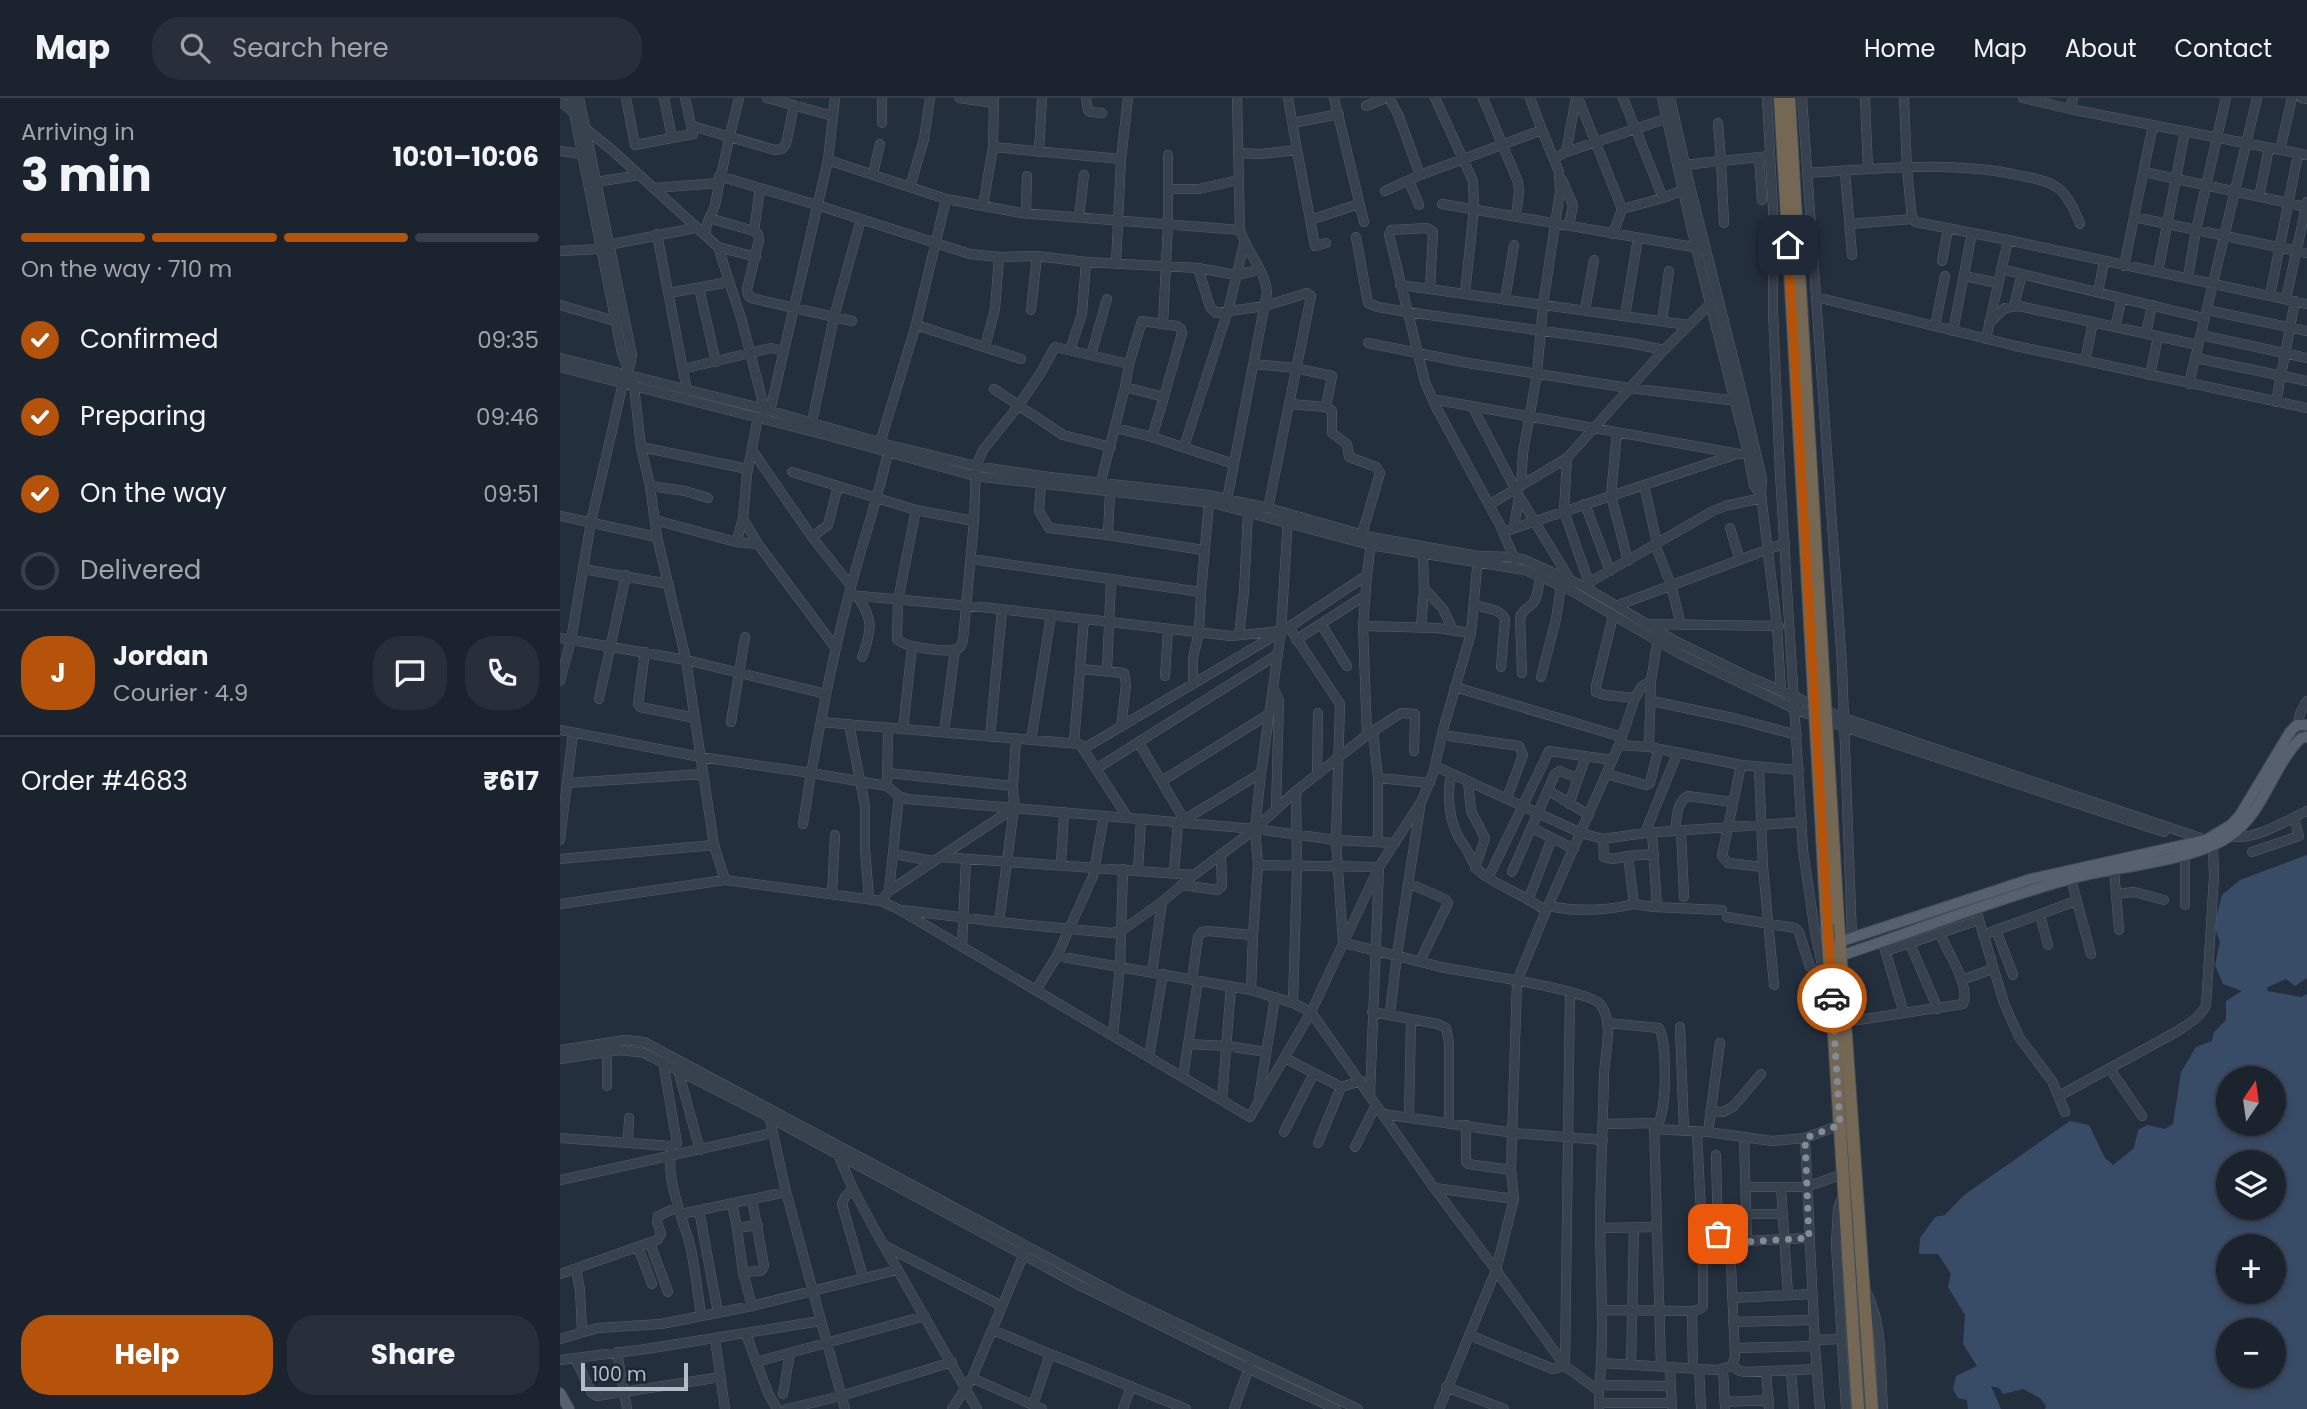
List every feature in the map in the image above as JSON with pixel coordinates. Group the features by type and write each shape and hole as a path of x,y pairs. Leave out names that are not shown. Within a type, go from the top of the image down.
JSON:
{"highway":[{"path":"1780,98 1795,270 1838,920 1831,985 1858,1409"},
{"path":"1789,98 1795,270 1834,942 1840,956 1872,1409"}],"main road":[{"path":"1840,956 1884,947 2071,879 2185,855 2208,843 2241,815 2290,732 2302,725"},
{"path":"1834,942 2031,879 2231,836 2252,814 2292,749 2304,738"},
{"path":"560,1393 569,1409"}],"street":[{"path":"560,681 571,640 591,522 629,379 632,355 582,154 571,98"},
{"path":"579,98 596,182 615,321 650,486 657,537 687,660 714,845 725,880"},
{"path":"626,98 635,145"},
{"path":"664,98 672,138"},
{"path":"612,149 691,136 694,130 685,98"},
{"path":"706,236 705,227 713,212 718,180 739,98"},
{"path":"767,98 833,116"},
{"path":"736,542 743,519 752,450 784,351 828,160 835,98"},
{"path":"882,98 882,123"},
{"path":"910,187 924,139 929,98"},
{"path":"959,98 994,100 993,147 983,206"},
{"path":"1039,152 1042,98"},
{"path":"1086,98 1088,110 1102,113"},
{"path":"1116,264 1121,159 1128,98"},
{"path":"1226,503 1267,287 1244,244 1240,230 1237,98"},
{"path":"1288,98 1315,246 1326,243"},
{"path":"1334,98 1364,222"},
{"path":"1366,106 1388,98 1398,114 1420,176"},
{"path":"1435,98 1473,181 1474,208 1465,294"},
{"path":"1483,98 1519,187 1517,217"},
{"path":"1530,98 1573,205 1569,226"},
{"path":"1577,98 1622,209 1613,234"},
{"path":"1566,152 1577,98"},
{"path":"1623,98 1663,198"},
{"path":"1662,98 1670,117 1700,248"},
{"path":"1670,117 1671,98"},
{"path":"1767,98 1773,209 1773,312 1803,850 1815,932 1831,985"},
{"path":"1802,98 1841,652 1852,938"},
{"path":"1865,98 1868,169"},
{"path":"1904,98 1912,219"},
{"path":"2023,98 2044,100 2070,109 2302,154 2287,203 2270,296"},
{"path":"2070,109 2073,98"},
{"path":"2188,277 2205,186 2226,98"},
{"path":"2189,384 2258,98"},
{"path":"2259,197 2292,98"},
{"path":"2301,98 2307,100"},
{"path":"560,101 586,129 612,149 718,247 756,257"},
{"path":"692,126 775,150 782,149 786,144 788,102"},
{"path":"1293,123 1339,114"},
{"path":"1554,159 1566,152 1670,117"},
{"path":"1718,123 1724,223"},
{"path":"2124,265 2153,125"},
{"path":"1385,191 1542,130"},
{"path":"2158,272 2185,131"},
{"path":"873,174 880,144"},
{"path":"993,147 1121,159"},
{"path":"1238,155 1297,150"},
{"path":"560,151 582,154"},
{"path":"1163,324 1168,155"},
{"path":"1682,165 1770,156"},
{"path":"1759,157 1762,200"},
{"path":"828,160 946,199 983,206 1118,222 1240,230"},
{"path":"1682,165 1683,190 1739,401 1753,483 1761,496 1777,626 1781,691"},
{"path":"1807,173 1962,166 2012,173 2056,187 2074,209 2080,224"},
{"path":"1846,171 1852,255"},
{"path":"1514,527 1537,374 1543,305 1560,191 1559,172"},
{"path":"2144,172 2307,205 2296,251 2291,300 2292,328 2276,402"},
{"path":"596,182 640,175"},
{"path":"1079,218 1084,175"},
{"path":"1026,213 1027,176"},
{"path":"1168,189 1199,189 1238,176"},
{"path":"655,188 718,180 760,188 970,254 999,257 1037,256 1086,262 1198,268 1236,275 1259,270"},
{"path":"1409,181 1419,205"},
{"path":"754,231 760,188"},
{"path":"1622,209 1683,190"},
{"path":"803,824 835,647 877,498 886,447 946,199"},
{"path":"1310,220 1359,204"},
{"path":"1441,204 1700,248"},
{"path":"2134,217 2307,253"},
{"path":"709,218 758,234 748,295 852,321"},
{"path":"813,422 834,317 861,219"},
{"path":"1850,224 1912,219 1922,225 2008,240 2307,304"},
{"path":"560,251 605,247 695,228"},
{"path":"1430,289 1433,232 1427,228 1395,229 1389,232 1400,285 1432,399 1503,532 1518,568"},
{"path":"1942,261 1948,229"},
{"path":"1953,331 1972,233"},
{"path":"657,234 687,391"},
{"path":"1356,237 1368,303 1378,307 1664,350"},
{"path":"1625,316 1638,238"},
{"path":"1986,339 2008,240"},
{"path":"1184,447 1228,310 1244,244"},
{"path":"1505,300 1514,245"},
{"path":"718,247 751,354 765,414"},
{"path":"1031,310 1037,256"},
{"path":"985,347 995,309 999,257"},
{"path":"1585,310 1594,260"},
{"path":"1070,350 1082,314 1086,262"},
{"path":"2098,292 2104,262"},
{"path":"1198,268 1210,307 1216,313 1265,306 1310,293 1268,508"},
{"path":"2001,269 2152,305 2307,331"},
{"path":"1662,321 1669,271"},
{"path":"2014,306 2022,274"},
{"path":"1935,326 1945,276"},
{"path":"1964,276 1998,283"},
{"path":"669,293 729,282"},
{"path":"1400,285 1688,326"},
{"path":"699,288 716,362"},
{"path":"1816,297 1986,339 2307,408"},
{"path":"2115,327 2122,298"},
{"path":"1090,355 1107,299"},
{"path":"1489,505 1518,490 1567,458 1592,427 1714,300"},
{"path":"560,305 615,321"},
{"path":"2146,334 2152,305"},
{"path":"1989,323 1998,312 2014,306 2198,345"},
{"path":"1100,486 1142,321 1177,326 1182,334 1152,437"},
{"path":"2085,361 2093,322"},
{"path":"916,325 1021,359"},
{"path":"2200,335 2307,358"},
{"path":"2150,375 2158,337"},
{"path":"1368,343 1537,374 1739,401"},
{"path":"944,732 955,649 962,643 974,521 975,471 983,450 1019,405 1055,347 1129,364"},
{"path":"683,369 771,348 784,351"},
{"path":"560,358 629,379 975,471 1041,484 1181,491 1248,512 1288,518 1423,555 1441,554"},
{"path":"2196,358 2307,382"},
{"path":"1254,364 1295,368 1332,376 1326,407"},
{"path":"560,367 687,391 765,414 813,422 886,447"},
{"path":"1125,387 1164,397"},
{"path":"994,389 1063,435 1111,447"},
{"path":"1432,399 1748,453"},
{"path":"1290,404 1326,407 1332,411 1332,433 1347,444 1349,457 1379,469 1380,477 1368,539 1363,626 1370,733 1378,778 1378,841"},
{"path":"1472,406 1570,579"},
{"path":"1116,428 1234,464"},
{"path":"1617,432 1611,495 1628,561"},
{"path":"641,447 748,469"},
{"path":"752,450 870,618 870,633 862,657"},
{"path":"1503,532 1748,453"},
{"path":"1567,458 1564,511 1586,584"},
{"path":"975,471 1100,486 1110,491 1268,508 1288,518"},
{"path":"792,472 916,510 974,521"},
{"path":"1041,484 1039,511 1049,528 1203,550"},
{"path":"1644,485 1656,543 1681,625"},
{"path":"650,486 685,491 708,499"},
{"path":"812,537 828,525 838,486"},
{"path":"1108,535 1110,491"},
{"path":"1586,584 1713,511 1761,496"},
{"path":"1193,684 1209,503"},
{"path":"1585,504 1611,571"},
{"path":"916,510 898,600 897,639 912,647 955,649"},
{"path":"1238,635 1244,592 1248,512"},
{"path":"560,516 657,537"},
{"path":"1251,990 1258,865 1255,829 1273,687 1285,629 1288,518"},
{"path":"743,519 758,544 835,647"},
{"path":"655,520 736,542 758,544"},
{"path":"1730,528 1741,560"},
{"path":"1368,539 1478,559 1540,576 1644,624 1658,637 1794,696 1844,722"},
{"path":"1614,611 1671,585 1785,542"},
{"path":"1421,627 1423,555"},
{"path":"1478,559 1513,557 1586,584 1614,611 1795,709 1844,722 2208,843 2213,897 2206,1006 2194,1021 2059,1096"},
{"path":"971,559 1201,592"},
{"path":"1390,1013 1422,803 1435,766 1471,633 1478,559"},
{"path":"583,569 669,584"},
{"path":"599,699 626,575"},
{"path":"1083,749 1285,629 1367,575"},
{"path":"1522,673 1520,617 1537,597 1540,576"},
{"path":"1107,670 1111,579"},
{"path":"1541,677 1556,619 1561,586"},
{"path":"1424,588 1443,609 1453,630"},
{"path":"852,593 1199,632 1238,635 1285,629 1296,639 1340,704 1336,866 1343,943"},
{"path":"1296,639 1364,596"},
{"path":"1475,605 1503,614 1505,619 1501,667"},
{"path":"990,737 1002,610"},
{"path":"1614,611 1596,692 1635,698"},
{"path":"1031,740 1051,616"},
{"path":"1074,743 1084,619"},
{"path":"1321,624 1347,666"},
{"path":"1644,624 1790,626"},
{"path":"1363,626 1421,627 1471,633"},
{"path":"1164,676 1168,629"},
{"path":"731,722 746,637"},
{"path":"1606,774 1646,785 1652,778 1654,749 1651,681 1658,637"},
{"path":"560,638 687,660 826,694"},
{"path":"902,729 912,647"},
{"path":"645,652 638,704 640,707 695,719"},
{"path":"1096,769 1278,654"},
{"path":"1080,669 1124,673 1126,679 1121,727"},
{"path":"1439,1409 1496,1270 1514,1199 1511,1170 1517,981 1589,816 1635,698 1641,687 1651,681"},
{"path":"1273,687 1279,699 1276,809"},
{"path":"1455,687 1620,741 1741,765 1799,770"},
{"path":"1652,701 1797,735"},
{"path":"2304,738 2301,709 2307,701"},
{"path":"1317,775 1318,713"},
{"path":"900,910 1112,933 1121,931 1255,829 1296,792 1370,733 1401,713 1415,714 1413,751"},
{"path":"1162,781 1269,714"},
{"path":"821,722 1080,744 1128,818"},
{"path":"849,724 865,806 869,898"},
{"path":"887,786 888,728"},
{"path":"560,730 700,757 887,786 899,796 915,800 1395,843"},
{"path":"560,839 573,733"},
{"path":"1442,735 1519,746 1523,755 1507,798"},
{"path":"999,922 1014,808 1016,738"},
{"path":"1139,743 1183,822 1174,873"},
{"path":"1491,872 1549,751 1612,760"},
{"path":"1657,908 1654,853 1649,833 1677,754"},
{"path":"1569,804 1587,756"},
{"path":"1741,765 1727,827 1724,860 1728,863 1763,867"},
{"path":"1435,766 1581,833 1603,839 1802,822"},
{"path":"1759,767 1763,867 1773,985"},
{"path":"1512,872 1557,772 1577,778"},
{"path":"887,773 1013,786"},
{"path":"1183,822 1261,773"},
{"path":"568,783 703,774"},
{"path":"1451,774 1449,810 1459,839 1475,867 1482,874 1529,898 1546,911 1607,911 1634,904 1724,914 1795,928 1799,932 1810,967 1825,972"},
{"path":"1378,778 1430,783"},
{"path":"1468,782 1471,811 1485,838 1475,867"},
{"path":"1549,791 1589,816"},
{"path":"1293,1003 1296,792"},
{"path":"889,891 899,796"},
{"path":"1684,897 1678,831 1679,804 1688,796 1732,802"},
{"path":"560,904 725,880 881,901 1250,1117 1311,1012 1379,867 1422,803"},
{"path":"881,901 889,891 1014,808"},
{"path":"2231,836 2241,838 2258,834 2307,811"},
{"path":"1061,865 1064,812"},
{"path":"1036,990 1057,956 1093,876 1104,816"},
{"path":"2252,852 2299,836 2294,817"},
{"path":"1138,870 1141,819"},
{"path":"1532,828 1574,849"},
{"path":"832,893 835,835"},
{"path":"1529,898 1552,838"},
{"path":"1603,839 1604,857 1607,859 1654,853"},
{"path":"560,859 714,845"},
{"path":"893,853 936,859 1194,875"},
{"path":"1181,885 1218,890 1222,886 1221,854"},
{"path":"2185,855 2185,905"},
{"path":"1628,856 1634,904"},
{"path":"962,947 966,859"},
{"path":"1258,865 1379,867"},
{"path":"1355,1147 1373,1101 1372,1012 1379,867"},
{"path":"1113,1036 1120,967 1123,869"},
{"path":"2114,870 2119,930"},
{"path":"2071,879 2091,954"},
{"path":"1408,883 1445,899 1448,903 1420,961"},
{"path":"2116,894 2134,892 2164,900"},
{"path":"1983,935 2076,901"},
{"path":"1152,972 1162,902"},
{"path":"1904,1013 1884,947 1910,944 1940,934 1977,915 1992,969 2019,1037 2052,1081 2065,1112"},
{"path":"2040,915 2048,945"},
{"path":"1183,1077 1198,937 1208,930 1254,935"},
{"path":"1997,930 2014,975"},
{"path":"1845,1022 1963,1004 1965,996 1962,980 1940,934"},
{"path":"1343,943 1570,992 1600,1003 1608,1023 1602,1140 1603,1310 1599,1406 1671,1406 1671,1386 1666,1367 1660,1310 1654,1126 1661,1119 1662,1111 1664,1044 1659,1028 1608,1023"},
{"path":"1910,944 1938,1009"},
{"path":"1057,956 1251,990 1293,1003 1311,1012 1434,1188 1565,1366 1600,1388 1671,1386"},
{"path":"1962,980 1992,969"},
{"path":"1149,1057 1163,974"},
{"path":"1222,1100 1231,986"},
{"path":"1565,1366 1570,992"},
{"path":"1258,1102 1275,998"},
{"path":"1372,1012 1390,1013 1446,1028 1449,1042 1449,1122"},
{"path":"1409,1117 1411,1019"},
{"path":"1680,1027 1684,1131"},
{"path":"560,1050 625,1040 644,1042 767,1106 1025,1250 1077,1284 1250,1364 1358,1409"},
{"path":"1708,1132 1720,1043"},
{"path":"1188,1044 1266,1052"},
{"path":"560,1059 607,1052 638,1051 1025,1250"},
{"path":"607,1052 607,1086"},
{"path":"1285,1058 1341,1087 1360,1081"},
{"path":"663,1062 677,1143 670,1157 690,1246 701,1316"},
{"path":"2110,1069 2142,1116"},
{"path":"678,1070 700,1150"},
{"path":"1284,1132 1314,1073"},
{"path":"1710,1111 1723,1112 1733,1107 1761,1074"},
{"path":"1318,1143 1341,1087"},
{"path":"767,1106 786,1192 845,1409"},
{"path":"1383,1114 1514,1133 1602,1140"},
{"path":"628,1143 629,1118"},
{"path":"1604,1124 1654,1126 1772,1141 1805,1138 1840,1125"},
{"path":"1466,1125 1466,1162 1511,1170"},
{"path":"1603,1310 1692,1311 1703,1306 1697,1132"},
{"path":"560,1180 772,1133"},
{"path":"1744,1137 1747,1242"},
{"path":"560,1138 671,1146 677,1143"},
{"path":"1805,1138 1820,1409"},
{"path":"838,1154 853,1189 897,1270 977,1409"},
{"path":"1716,1155 1718,1234 1722,1242 1809,1238"},
{"path":"1746,1186 1806,1187 1843,1174"},
{"path":"1781,1187 1788,1295"},
{"path":"1434,1188 1514,1199"},
{"path":"853,1189 845,1196 842,1204 863,1277"},
{"path":"560,1275 660,1237 658,1216 786,1192"},
{"path":"1844,1193 1838,1208 1836,1244 1846,1409"},
{"path":"743,1272 764,1269 752,1199"},
{"path":"732,1203 743,1272 752,1306"},
{"path":"699,1210 718,1312"},
{"path":"1747,1214 1783,1214"},
{"path":"737,1228 758,1225"},
{"path":"1631,1365 1634,1227"},
{"path":"1601,1228 1656,1227"},
{"path":"650,1243 668,1292"},
{"path":"885,1246 1002,1307"},
{"path":"638,1247 652,1284"},
{"path":"952,1409 972,1378 1025,1250"},
{"path":"1731,1266 1735,1349 1728,1368 1725,1405 1769,1404 1766,1372"},
{"path":"576,1269 582,1332"},
{"path":"560,1339 598,1328 661,1324 752,1306 897,1270"},
{"path":"1865,1290 1873,1308 1878,1337 1883,1409"},
{"path":"1732,1298 1812,1294"},
{"path":"1692,1311 1701,1409"},
{"path":"756,1362 925,1316"},
{"path":"1733,1322 1814,1320"},
{"path":"560,1360 715,1339 820,1321"},
{"path":"993,1330 1186,1409"},
{"path":"746,1334 777,1409"},
{"path":"1469,1335 1553,1369 1565,1366"},
{"path":"715,1339 725,1409"},
{"path":"1735,1349 1842,1339"},
{"path":"617,1352 627,1409"},
{"path":"783,1394 790,1353"},
{"path":"972,1378 1037,1407 1050,1354"},
{"path":"575,1358 594,1396 721,1377"},
{"path":"786,1409 841,1396 951,1362"},
{"path":"1602,1363 1766,1372 1817,1368"},
{"path":"1234,1409 1250,1364"},
{"path":"1250,1364 1336,1409"},
{"path":"1791,1371 1794,1409"},
{"path":"1123,1409 1131,1385"},
{"path":"1446,1387 1504,1409"}],"water":[{"path":"2307,855 2307,978 2295,986 2286,979 2268,987 2267,991 2302,997 2307,994 2307,1409 2045,1409 2046,1406 2040,1398 2023,1389 2003,1394 1999,1388 1991,1386 2001,1409 1968,1409 1967,1400 1958,1398 1953,1389 1956,1376 1977,1366 1963,1344 1965,1315 1948,1287 1951,1274 1938,1254 1919,1254 1920,1238 1935,1217 1945,1215 1964,1195 2070,1121 2089,1125 2105,1158 2113,1165 2134,1148 2138,1130 2147,1125 2165,1129 2173,1124 2181,1072 2196,1047 2212,1041 2214,1032 2226,1020 2226,1001 2242,991 2223,984 2215,965 2220,942 2214,926 2222,895 2240,880"}],"way so far":[{"path":"1718,1234 1722,1242 1727,1243 1809,1238 1805,1138 1840,1125 1832,998"}],"route":[{"path":"1788,245 1832,998"}]}
